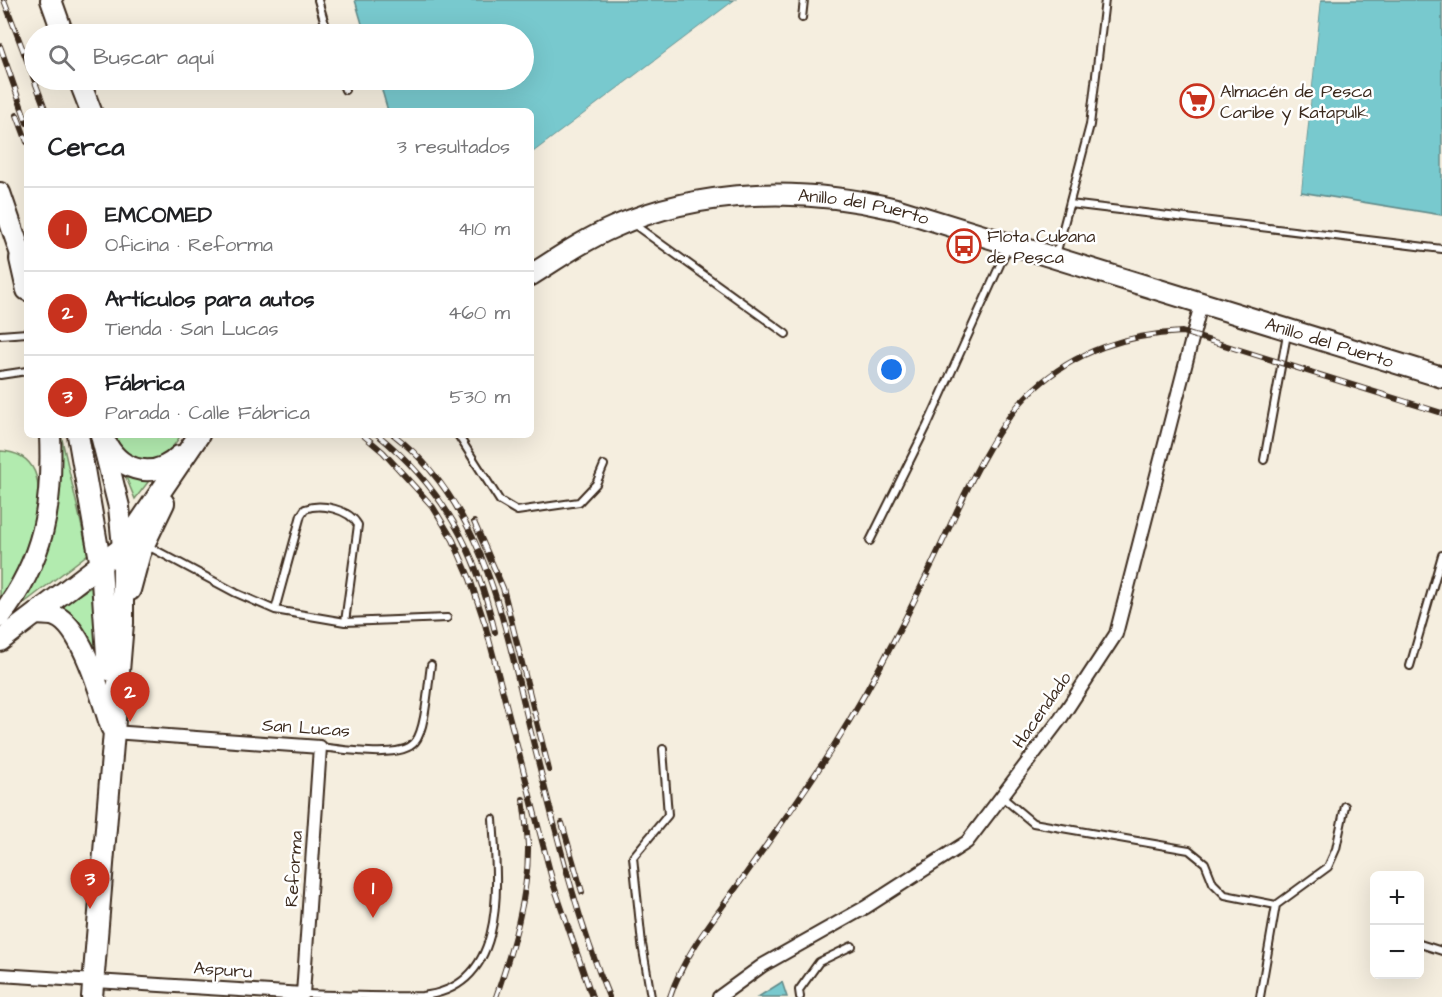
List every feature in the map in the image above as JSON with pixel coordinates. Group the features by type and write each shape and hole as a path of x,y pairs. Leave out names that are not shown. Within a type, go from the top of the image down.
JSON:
{"main road":[{"path":"51,0 59,24"},
{"path":"83,90 90,108"},
{"path":"0,193 24,280"},
{"name":"Anillo del Puerto","path":"534,273 579,244 629,221 693,202 735,196 789,194 866,202 1442,377"},
{"path":"9,228 24,257"},
{"path":"9,228 24,265"},
{"path":"0,617 32,566 41,540 52,480 50,438"},
{"path":"79,438 101,566 113,732"},
{"path":"93,988 113,732 132,543 119,507 102,438"},
{"path":"103,438 119,460 150,472 162,470 196,438"},
{"path":"0,641 132,543 196,438"},
{"path":"36,614 54,616 69,628 89,664 113,732"}],"street":[{"name":"Hacendado","path":"719,997 763,965 866,907 967,842 1060,718 1116,634 1201,304"},
{"name":"San Lucas","path":"113,732 320,747"},
{"name":"Reforma","path":"303,994 320,747"},
{"name":"Aspuru","path":"0,975 93,988 303,994"}],"lane":[{"path":"318,0 325,24"},
{"path":"802,18 804,0"},
{"path":"1055,258 1090,125 1105,0"},
{"path":"1070,204 1442,249"},
{"path":"629,221 786,334"},
{"path":"870,541 927,426 1010,244"},
{"path":"1264,460 1288,330"},
{"path":"0,335 24,333"},
{"path":"0,375 24,371"},
{"path":"460,438 500,501 517,511 579,502 596,484 604,465"},
{"path":"275,610 301,515 305,509 320,506 347,513 358,525 359,533 345,622"},
{"path":"132,543 275,610 345,622 447,618"},
{"path":"1410,666 1442,555"},
{"name":"San Lucas","path":"320,747 386,752 403,750 415,743 420,733 431,665"},
{"path":"651,997 642,944 633,857 668,815 663,749"},
{"path":"1001,797 1033,823 1189,850 1205,863 1213,883 1225,895 1276,905"},
{"path":"1260,997 1276,905 1328,867 1336,849 1345,806"},
{"name":"Aspuru","path":"303,994 423,996 458,983 475,970 486,951 496,899 493,819"},
{"path":"800,997 800,990 819,962 852,946"},
{"path":"1424,946 1442,951"}],"green space":[{"path":"56,438 62,438 88,554 11,613 41,562"},
{"path":"116,438 179,438 166,455 148,463 134,459 122,449"},
{"path":"0,451 22,457 34,471 38,492 36,516 29,541 0,603"},
{"path":"123,470 152,477 135,499"},
{"path":"94,585 97,669 54,611"}],"water":[{"path":"355,0 735,0 534,152 534,108 387,108 382,90 534,90 534,24 362,24"},
{"path":"1321,0 1442,0 1442,215 1301,192"},
{"path":"782,982 787,997 758,997"}],"pier":[{"path":"738,0 737,4 534,155 534,152"},
{"path":"1318,0 1321,0 1301,192 1298,192"}],"railway":[{"path":"4,0 24,53"},
{"path":"0,46 24,114"},
{"path":"38,90 45,108"},
{"path":"17,115 24,134"},
{"path":"670,997 683,967 700,939 810,782 867,691 913,604 970,483 999,431 1022,401 1050,375 1103,347 1141,337 1182,332 1442,413"},
{"path":"367,438 383,452 433,507 453,540 470,579 485,624 553,883 592,997"},
{"path":"381,438 421,477 439,499 454,523 478,574 495,632"},
{"path":"397,438 426,465 452,500 473,538 490,578 515,664 568,874 586,936 609,997"},
{"path":"474,522 503,588 549,770"},
{"path":"496,997 513,941 526,883 528,845 523,799"},
{"path":"562,823 582,892"}],"place":[{"name":"Almacén de Pesca Caribe y Katapulk","path":"1197,101"},
{"name":"Flota Cubana de Pesca","path":"964,246"},
{"name":"Artículos para autos","path":"130,722"},
{"name":"Fábrica","path":"90,909"},
{"name":"EMCOMED","path":"373,918"}]}
